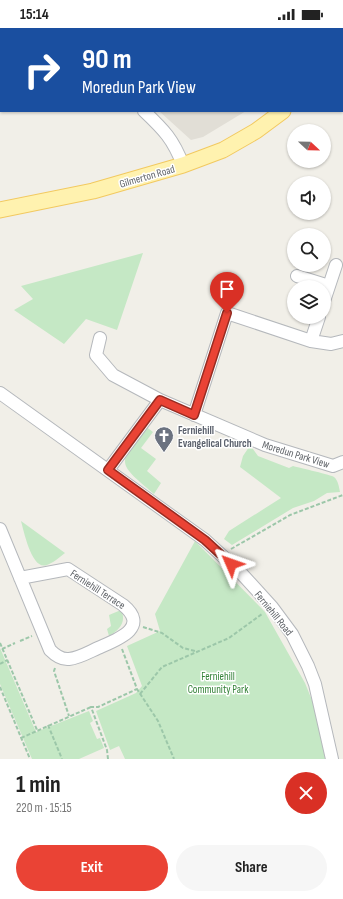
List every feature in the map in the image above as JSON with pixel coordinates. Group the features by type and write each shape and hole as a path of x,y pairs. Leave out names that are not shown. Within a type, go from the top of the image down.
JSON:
{"main road":[{"name":"Gilmerton Road","path":"0,210 93,191 183,165 223,150 256,131 282,112"}],"street":[{"path":"145,112 161,127 173,142 183,165"},
{"path":"331,280 336,264"},
{"path":"297,276 310,280"},
{"path":"194,415 227,313 311,341 331,344 343,341"},
{"path":"311,341 317,324"},
{"name":"Moredun Park View","path":"100,338 96,355 113,375 160,400 265,445 333,466 342,466"},
{"name":"Ferniehill Road","path":"0,394 187,526 221,555 272,606 292,634 308,666 315,684 332,759"},
{"path":"108,470 160,400"},
{"path":"0,529 50,650 59,657 68,660 115,641 123,637 133,623"},
{"name":"Ferniehill Terrace","path":"20,578 68,569 123,605 134,617 133,623"}],"path":[{"path":"221,555 290,515 343,495"},
{"path":"140,694 162,667 229,638 272,606"},
{"path":"133,623 162,633 183,648 196,651"},
{"path":"115,641 121,647 137,689 158,721 174,759"},
{"path":"0,643 37,730"},
{"path":"2,649 15,643"},
{"path":"59,657 54,671 69,716"},
{"path":"0,664 7,660"},
{"path":"0,687 30,759"},
{"path":"21,738 69,716 91,707 98,707 137,689"},
{"path":"91,707 107,750 108,759"},
{"path":"48,725 62,759"}],"shaded area":[{"path":"160,112 244,112 203,137 191,140"}],"green space":[{"path":"143,253 117,330 86,319 64,344 14,310 33,299 21,286"},
{"path":"145,426 153,432 141,448 156,459 147,471 161,483 154,494 133,475 125,463 129,449"},
{"path":"249,447 253,449 258,456 289,468 293,466 334,477 340,492 327,493 314,501 293,508 232,545 224,539 229,531 281,498 240,467 243,456"},
{"path":"21,521 65,553 47,565 42,565 37,562 33,557"},
{"name":"Ferniehill Community Park","path":"195,541 265,612 305,683 318,715 327,759 125,759 119,746 110,750 96,711 136,693 142,686 127,646 160,631 155,614"},
{"path":"121,610 123,618 121,625 109,636 107,629 111,626 109,615"},
{"path":"0,648 36,732 89,711 93,721 90,723 97,739 100,738 104,748 79,759 32,759 0,684"}],"place":[{"name":"Ferniehill Evangelical Church","path":"164,453"}],"route":[{"path":"227,313 194,415 160,400 108,470 142,493 205,540 231,564"}]}
